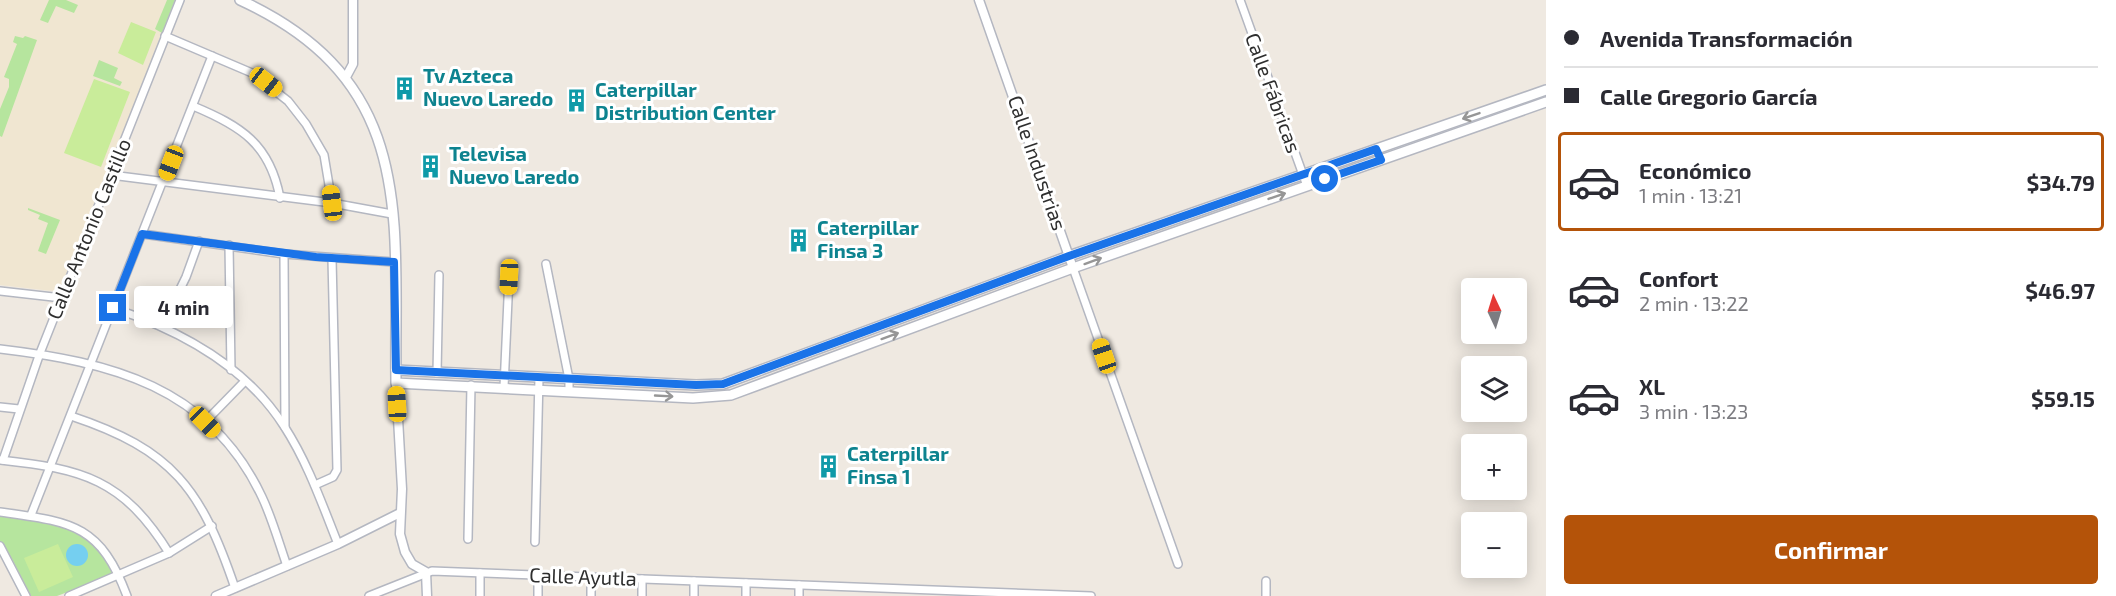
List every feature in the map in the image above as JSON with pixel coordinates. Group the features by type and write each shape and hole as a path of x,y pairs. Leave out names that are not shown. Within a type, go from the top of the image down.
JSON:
{"main road":[{"path":"240,0 295,32 323,53 346,77 361,98 380,142 391,187 396,383 718,398 759,385 1073,268 1546,102"},
{"path":"396,370 714,385 755,373 1125,236 1546,90"},
{"path":"1509,103 1513,114"},
{"path":"1376,149 1381,160"},
{"path":"1125,236 1129,248"},
{"path":"1038,267 1043,279"},
{"path":"953,299 958,310"},
{"path":"863,333 868,344"},
{"path":"755,373 759,385"},
{"path":"592,380 594,393"},
{"path":"614,381 614,394"},
{"path":"642,382 642,395"}],"street":[{"name":"Calle Antonio Castillo","path":"1,460 40,353 180,0"},
{"path":"346,77 353,64 352,0"},
{"name":"Calle Industrias","path":"979,0 1178,564"},
{"name":"Calle Fábricas","path":"1240,0 1307,186"},
{"path":"165,36 266,82 298,112 324,155 332,203"},
{"path":"31,515 212,56"},
{"path":"193,106 232,123 255,142 275,176 280,198"},
{"path":"111,175 332,203 392,214"},
{"path":"142,234 284,254 394,262"},
{"path":"162,326 186,277 199,241"},
{"path":"229,246 231,370"},
{"path":"284,254 285,427"},
{"path":"315,485 333,477 337,470 332,259"},
{"path":"546,264 569,379 569,392"},
{"path":"437,373 439,276"},
{"path":"504,387 509,277"},
{"path":"0,291 62,298"},
{"path":"113,308 162,326 185,338 244,381 285,427 315,485 338,544"},
{"path":"0,349 92,362 146,381 181,402 205,422 238,458 252,478 263,498 286,566"},
{"path":"535,542 539,378"},
{"path":"205,422 244,381"},
{"path":"396,383 400,534 405,552 412,564 426,572 427,596"},
{"path":"468,539 471,385"},
{"path":"0,407 19,409"},
{"path":"71,416 120,433 161,460 187,486 212,526 235,588"},
{"path":"1,460 51,465 91,478 133,504 153,527 169,553"},
{"path":"0,512 31,515 72,526 93,538 119,574 127,596"},
{"path":"216,596 338,544 400,513"},
{"path":"69,596 169,553 212,526"},
{"path":"0,546 27,596"},
{"name":"Calle Ayutla","path":"369,596 426,572 850,587 903,592 1091,596"},
{"path":"480,573 480,596"},
{"path":"538,575 538,596"},
{"path":"591,577 591,596"},
{"path":"642,579 642,596"},
{"path":"694,581 694,596"},
{"path":"1266,581 1266,596"},
{"path":"746,583 746,596"},
{"path":"800,585 800,596"},
{"path":"850,587 850,596"}],"shaded area":[{"path":"0,0 175,0 61,292 0,285"}],"green space":[{"path":"49,0 66,0 78,5 74,13 56,6 48,23 40,20"},
{"path":"167,0 175,0 162,33 155,29"},
{"path":"131,22 156,32 143,65 118,53"},
{"path":"15,36 37,40 2,137 0,136 0,109 9,87 9,79 4,77 17,44 13,42"},
{"path":"99,60 118,68 114,78 122,82 120,86 93,76"},
{"path":"94,79 130,92 101,167 64,153"},
{"path":"28,208 60,220 46,254 38,251 48,223 38,219 40,215"},
{"path":"0,513 56,521 88,535 118,573 57,596 31,596 12,559 0,544"},
{"path":"58,544 73,577 39,592 24,558"}],"water":[{"path":"77,544 85,547 88,555 85,563 77,566 69,563 66,555 69,547"}],"place":[{"name":"Tv Azteca Nuevo Laredo","path":"405,88"},
{"name":"Caterpillar Distribution Center","path":"577,101"},
{"name":"Televisa Nuevo Laredo","path":"431,166"},
{"name":"Caterpillar Finsa 3","path":"799,240"},
{"name":"Caterpillar Finsa 1","path":"829,466"}],"route":[{"path":"113,308 142,234 284,254 394,262 396,370 696,385 723,384 1069,256 1376,149 1381,160 1325,179"}]}
